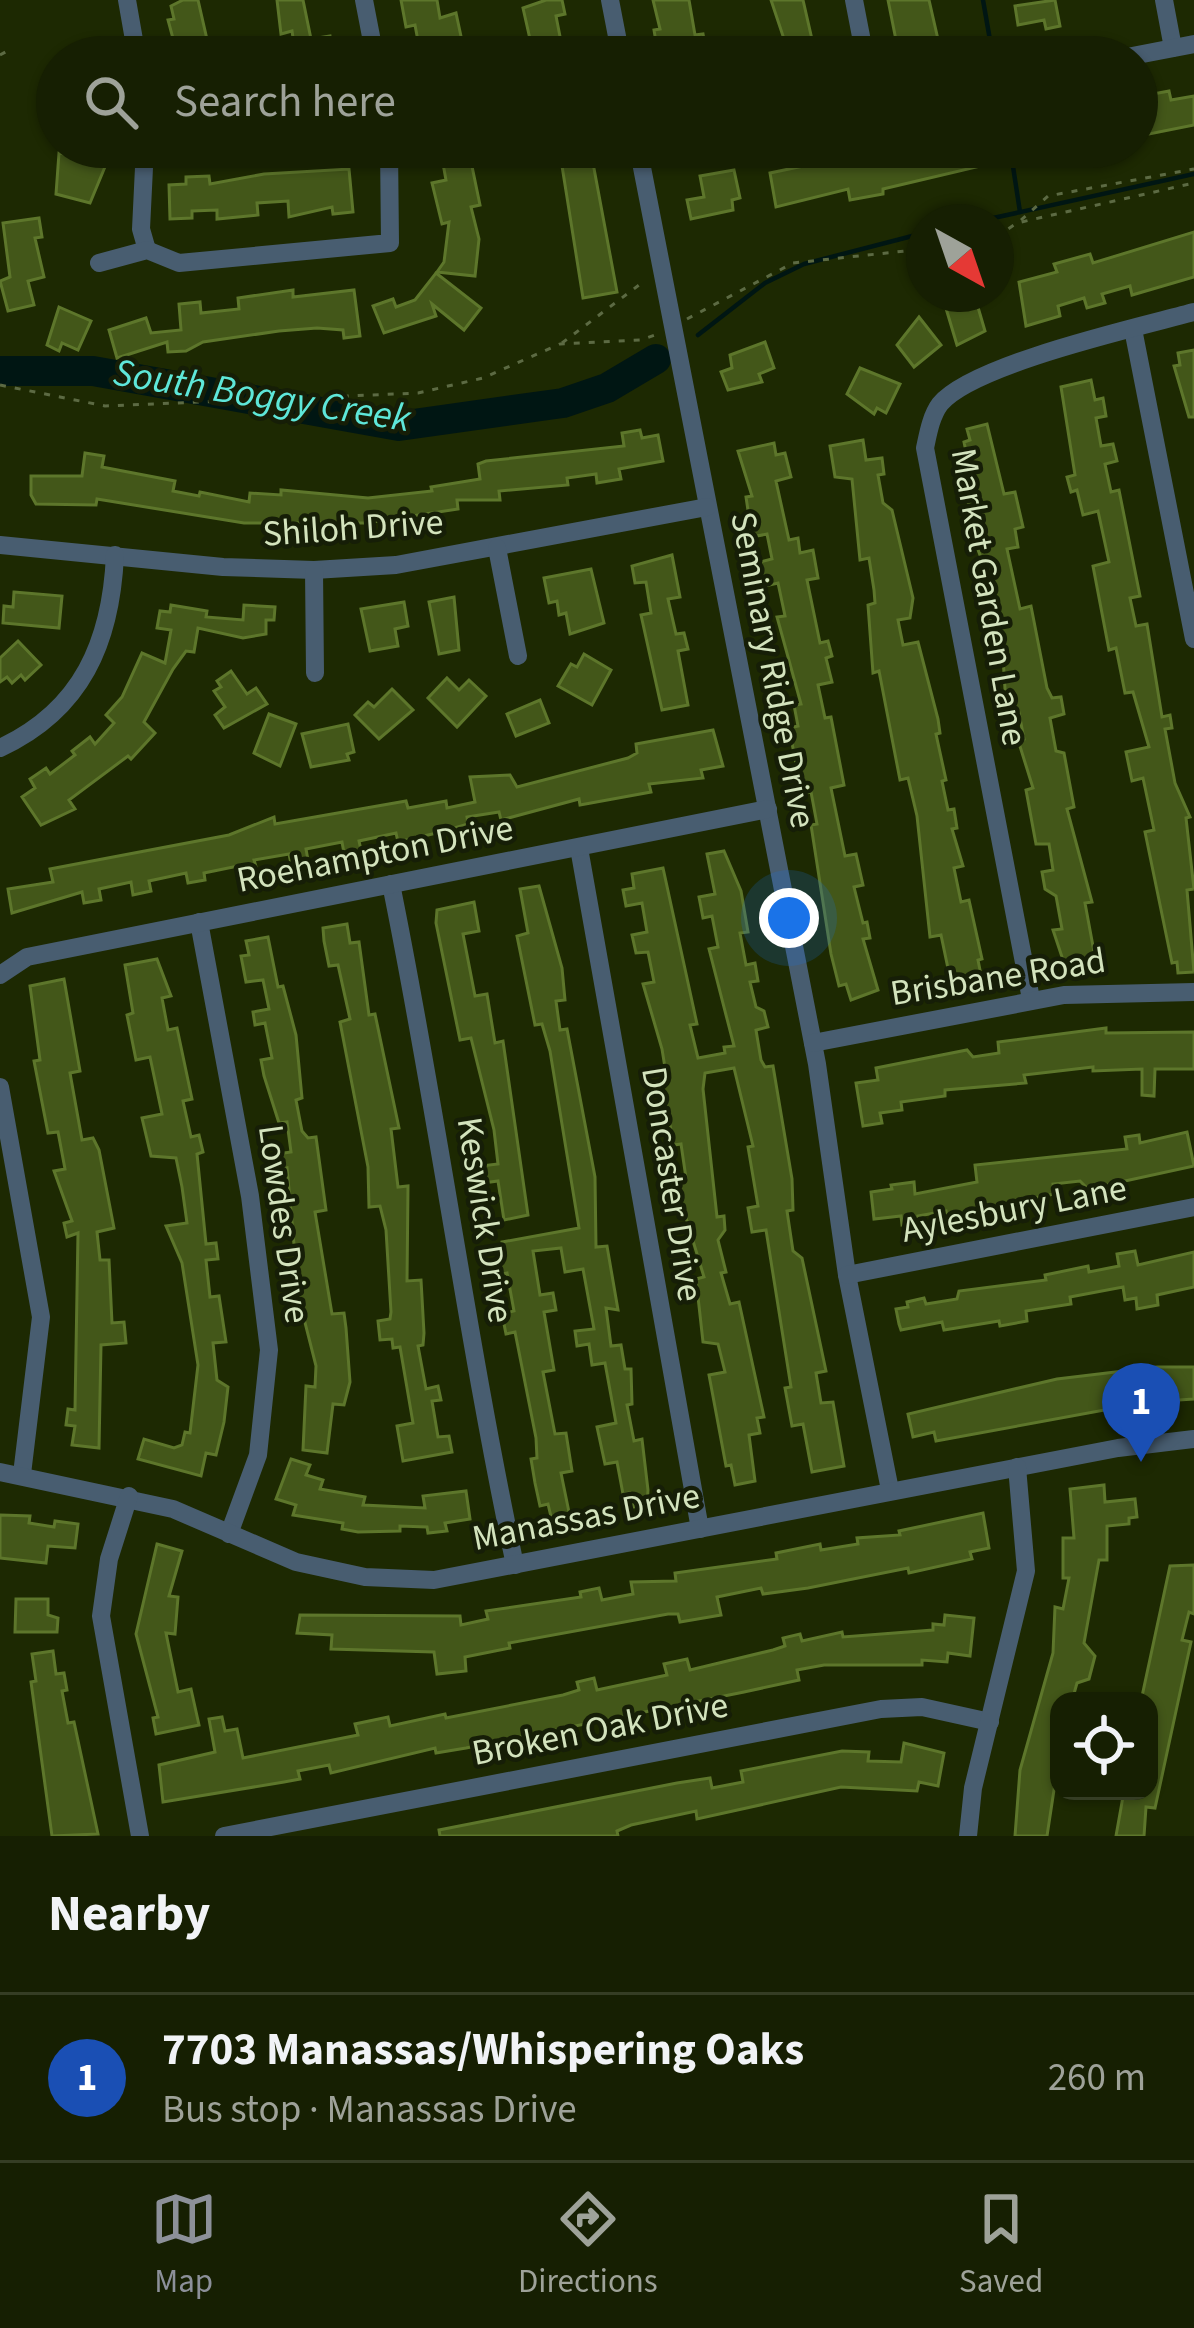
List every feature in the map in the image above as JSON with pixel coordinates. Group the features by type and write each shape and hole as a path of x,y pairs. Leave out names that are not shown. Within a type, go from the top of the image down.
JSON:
{"street":[{"path":"127,0 133,36"},
{"path":"364,0 371,36"},
{"path":"610,0 616,36"},
{"path":"854,0 861,36"},
{"path":"1164,0 1173,48"},
{"path":"1158,51 1194,44"},
{"path":"144,168 141,229 147,250"},
{"path":"99,263 147,250 179,263 390,243 389,168"},
{"name":"Seminary Ridge Drive","path":"642,168 813,1043 847,1275 890,1490"},
{"name":"Market Garden Lane","path":"1031,999 925,448 939,405 985,375 1194,312"},
{"path":"1132,329 1194,639"},
{"name":"Shiloh Drive","path":"0,545 314,570 395,565 707,507"},
{"path":"497,548 518,656"},
{"path":"0,748 50,719 88,672 109,615 115,555"},
{"path":"314,570 315,673"},
{"name":"Roehampton Drive","path":"0,975 27,957 768,809"},
{"name":"Doncaster Drive","path":"579,848 700,1529"},
{"name":"Keswick Drive","path":"391,884 443,1148 461,1298 515,1565"},
{"name":"Lowdes Drive","path":"199,922 250,1196 269,1350 258,1455 229,1534"},
{"name":"Brisbane Road","path":"813,1043 1031,999 1103,991 1194,992"},
{"path":"0,1087 41,1317 22,1474"},
{"name":"Aylesbury Lane","path":"847,1275 1194,1207"},
{"name":"Manassas Drive","path":"0,1472 129,1496 296,1562 365,1577 434,1580 890,1490 1194,1438"},
{"path":"968,1836 1025,1571 1026,1526 1017,1467"},
{"path":"129,1496 109,1559 101,1616 108,1680 140,1836"},
{"name":"Broken Oak Drive","path":"224,1836 881,1708 922,1707 990,1722"}],"path":[{"path":"0,55 11,49"},
{"path":"1014,225 1048,196 1194,169"},
{"path":"1017,223 1194,182"},
{"path":"560,344 651,338 793,263 906,251"},
{"path":"0,385 105,406 418,393 482,378 560,344 643,283"}],"building":[{"path":"198,0 206,36 172,36 168,20 174,19 171,6"},
{"path":"277,0 303,0 310,36 293,36 292,31 281,34"},
{"path":"401,0 437,0 440,18 456,13 461,36 417,36 415,25 406,27"},
{"path":"562,0 565,14 556,16 560,36 529,36 523,8"},
{"path":"653,0 689,0 695,35 703,36 655,36 654,30 660,29"},
{"path":"771,0 803,0 811,36 783,36"},
{"path":"888,0 929,0 937,36 895,36"},
{"path":"1055,0 1060,26 1046,29 1044,20 1018,25 1015,6"},
{"path":"1169,91 1171,100 1194,96 1194,125 1158,132 1158,93"},
{"path":"58,168 105,168 90,203 56,194"},
{"path":"444,168 472,168 480,205 471,207 479,239 475,276 437,272 444,262 449,222 442,224 432,183 446,180"},
{"path":"562,168 594,168 617,292 583,298"},
{"path":"794,168 972,168 883,189 883,194 850,200 848,189 776,207 770,173"},
{"path":"349,169 353,212 333,214 332,207 289,217 288,201 257,203 258,215 217,219 217,210 192,211 192,218 170,219 169,185 186,184 186,177 209,176 210,184 264,174"},
{"path":"734,170 740,198 732,200 733,210 691,219 687,200 704,197 700,176"},
{"path":"39,218 42,237 35,238 44,277 28,281 34,305 8,311 0,281 10,277 3,223"},
{"path":"1194,232 1194,277 1132,295 1130,286 1102,294 1105,303 1087,308 1084,298 1058,306 1060,316 1026,326 1019,282 1057,272 1054,264 1090,254 1093,263"},
{"path":"436,273 481,308 464,330 432,304 436,316 384,333 373,306 393,299 396,307 415,300"},
{"path":"293,290 293,297 354,290 360,336 344,338 343,330 317,328 279,331 203,342 186,351 168,352 167,342 117,358 109,330 146,318 151,333 181,330 179,304 200,302 201,313 239,309 238,298"},
{"path":"59,307 91,321 78,350 62,343 59,351 47,345"},
{"path":"947,312 979,312 985,331 957,345"},
{"path":"919,317 941,345 914,367 897,345"},
{"path":"765,342 774,368 759,374 762,382 728,390 721,372 732,368 730,355"},
{"path":"1194,350 1194,417 1189,417 1174,366 1180,365 1178,353"},
{"path":"860,368 900,384 886,413 877,408 874,414 847,394"},
{"path":"1091,380 1095,400 1103,398 1106,416 1096,418 1101,446 1113,444 1117,461 1105,464 1111,492 1119,490 1140,596 1130,598 1136,626 1147,624 1162,717 1170,715 1172,728 1165,729 1175,783 1190,817 1186,818 1194,889 1187,890 1194,972 1178,973 1177,962 1172,963 1145,832 1154,830 1143,778 1132,781 1126,752 1149,747 1133,692 1125,693 1116,648 1109,650 1093,566 1109,562 1098,511 1083,515 1077,490 1071,492 1067,477 1075,475 1061,387"},
{"path":"987,424 1004,494 1015,492 1023,527 1015,529 1018,547 1007,549 1020,609 1031,606 1047,688 1052,698 1061,697 1064,714 1050,718 1056,751 1064,753 1074,807 1067,809 1092,902 1085,903 1095,957 1064,963 1053,930 1062,929 1056,896 1045,889 1042,872 1053,870 1049,844 1036,844 1026,790 1033,788 1018,740 1024,739 1019,713 1012,714 1005,689 1002,641 995,643 983,580 989,579 974,539 984,537 978,509 970,511 966,492 974,491 964,442 970,440 967,429"},
{"path":"640,430 642,438 658,435 663,461 619,469 621,479 597,483 596,474 567,478 568,485 499,491 500,500 457,500 458,509 366,523 244,523 97,499 96,505 36,504 31,495 31,476 82,476 85,453 104,456 102,467 175,481 173,491 199,496 200,492 249,502 250,493 281,495 281,490 368,498 432,491 431,487 480,479 478,464 486,461 624,446 622,433"},
{"path":"863,440 866,460 882,458 884,474 878,475 883,503 892,510 913,598 910,618 898,620 903,645 918,642 938,719 940,733 936,734 946,780 942,781 948,810 954,809 957,828 952,829 963,866 954,868 961,902 969,900 981,975 950,978 941,935 930,937 917,816 908,778 900,780 879,671 873,673 868,605 875,603 869,558 860,560 852,479 835,477 830,446"},
{"path":"774,443 776,455 785,453 791,477 776,481 789,540 798,538 800,553 813,550 818,578 807,580 820,643 828,641 832,656 826,658 832,682 818,685 825,718 831,717 844,785 831,788 845,856 856,854 863,885 854,887 863,923 867,922 870,938 863,939 878,990 851,1000 846,984 839,986 831,954 811,825 817,824 811,792 802,794 789,728 798,726 794,705 801,704 777,617 785,616 778,583 761,587 756,563 772,559 767,534 752,537 746,497 752,496 738,451"},
{"path":"672,555 680,597 668,599 676,634 684,633 688,649 678,651 688,705 662,710 641,615 651,613 646,582 635,583 632,566"},
{"path":"591,569 604,623 570,634 566,613 559,615 557,601 549,603 544,578"},
{"path":"14,592 62,596 59,628 3,623 4,606 13,607"},
{"path":"454,597 459,650 439,654 429,602"},
{"path":"404,602 408,626 395,629 398,646 370,651 361,609"},
{"path":"171,605 207,611 206,617 243,620 244,605 275,607 274,620 266,620 266,634 243,638 198,628 194,652 186,651 173,669 144,722 155,733 131,759 128,756 69,800 75,809 41,825 22,797 35,788 30,779 46,768 50,774 90,737 95,744 114,723 106,715 122,697 142,653 165,663 171,630 157,628 160,611 170,612"},
{"path":"18,641 41,665 25,680 21,675 12,683 7,677 0,682 0,658"},
{"path":"584,654 611,670 592,705 558,686 571,664 577,667"},
{"path":"231,671 247,694 256,688 267,704 224,728 215,715 225,707 214,691 221,687 217,681"},
{"path":"447,678 459,690 469,680 486,696 457,727 428,698"},
{"path":"392,689 413,710 379,739 355,715 368,702 374,707"},
{"path":"540,700 549,723 516,736 507,714"},
{"path":"269,714 296,724 280,766 254,753"},
{"path":"348,724 354,752 347,754 349,760 311,767 302,734"},
{"path":"713,730 723,766 701,770 703,778 649,784 651,792 580,805 579,799 501,820 499,812 467,817 468,824 398,842 396,833 359,841 361,850 344,853 342,842 306,849 308,860 291,864 289,854 254,860 257,870 240,874 238,866 204,873 205,880 188,883 186,873 149,881 151,891 133,895 131,882 99,889 101,900 84,903 82,892 12,913 8,889 53,882 50,869 229,835 274,817 275,824 406,801 408,808 446,801 447,808 475,802 470,777 510,775 517,787 628,758 637,753 636,744"},
{"path":"724,851 741,891 748,932 740,933 746,965 755,963 758,981 750,982 756,1007 764,1011 768,1027 756,1030 761,1060 765,1067 773,1066 792,1179 793,1210 787,1211 793,1251 802,1258 826,1371 816,1373 821,1403 833,1402 844,1466 812,1472 803,1424 792,1426 785,1388 791,1387 766,1230 752,1232 748,1208 758,1206 748,1147 753,1146 734,1068 705,1073 717,1217 724,1216 725,1230 718,1240 726,1272 721,1273 730,1304 739,1302 764,1417 757,1418 760,1433 749,1435 755,1481 735,1485 731,1465 726,1466 709,1375 725,1372 718,1344 703,1342 696,1279 704,1277 679,1195 677,1179 686,1178 681,1144 674,1145 661,1081 667,1080 662,1049 643,984 654,982 648,952 636,953 632,935 647,932 642,903 626,906 623,890 634,888 632,874 663,868 697,1024 690,1025 698,1058 725,1053 724,1047 734,1046 709,949 718,947 712,916 703,918 699,897 715,894 707,854"},
{"path":"539,886 562,968 565,1000 556,1001 560,1030 567,1029 595,1177 596,1247 607,1246 618,1310 606,1308 611,1346 621,1345 625,1369 631,1369 632,1404 627,1405 634,1441 642,1439 648,1490 647,1505 633,1507 630,1493 623,1494 617,1462 605,1464 597,1427 616,1423 605,1363 592,1365 589,1344 577,1346 575,1331 594,1329 583,1269 565,1272 561,1248 533,1251 540,1295 553,1293 556,1310 544,1312 554,1370 543,1372 555,1434 566,1433 572,1471 561,1473 570,1517 552,1521 548,1504 540,1506 535,1483 531,1459 537,1458 536,1438 515,1332 506,1334 502,1314 514,1311 507,1273 497,1275 495,1260 504,1259 502,1242 579,1228 550,1051 542,1024 535,1025 517,936 528,933 520,889"},
{"path":"474,902 479,931 463,934 475,996 487,994 495,1043 503,1041 528,1215 504,1220 498,1181 483,1183 481,1166 498,1164 494,1130 471,1038 460,1040 436,923 437,910"},
{"path":"347,924 350,943 359,942 369,1015 375,1014 399,1128 391,1129 398,1187 408,1186 407,1281 421,1280 424,1333 423,1345 418,1346 426,1389 438,1386 441,1400 432,1401 438,1437 449,1436 452,1452 403,1461 397,1426 413,1423 400,1347 393,1348 392,1339 380,1340 378,1321 390,1319 391,1312 386,1230 380,1206 369,1207 368,1167 340,1022 350,1019 338,965 329,966 324,941 323,928"},
{"path":"268,937 278,987 283,986 296,1035 302,1098 296,1100 302,1131 308,1138 316,1137 326,1210 315,1212 332,1314 344,1313 346,1328 350,1382 344,1405 333,1404 327,1453 303,1450 306,1386 315,1387 316,1366 299,1299 287,1168 280,1170 277,1154 291,1152 287,1122 279,1123 264,1076 261,1060 272,1058 265,1023 255,1025 253,1012 269,1009 263,980 246,982 241,956 249,955 246,941"},
{"path":"157,959 171,996 162,998 168,1030 177,1028 192,1099 183,1101 191,1137 199,1135 203,1152 197,1154 206,1244 216,1243 218,1259 206,1260 210,1297 219,1296 226,1342 213,1343 217,1380 228,1387 224,1422 216,1455 206,1453 201,1476 138,1459 144,1439 174,1448 182,1445 185,1432 190,1433 198,1365 182,1263 166,1226 187,1223 182,1187 176,1158 151,1156 142,1118 162,1114 150,1057 136,1060 127,1015 133,1013 125,965"},
{"path":"64,979 80,1071 70,1073 82,1140 93,1138 99,1150 114,1228 97,1232 100,1260 109,1260 112,1323 124,1322 126,1343 101,1345 99,1448 72,1445 75,1426 66,1425 68,1409 75,1410 78,1233 67,1237 64,1223 72,1221 54,1171 65,1169 58,1132 48,1133 34,1061 40,1060 30,986"},
{"path":"1106,1028 1106,1033 1194,1032 1194,1069 1155,1069 1154,1096 1142,1095 1142,1069 1093,1071 1093,1067 1024,1075 1026,1083 945,1090 945,1096 901,1102 902,1110 880,1113 882,1123 863,1126 856,1083 878,1080 876,1068 967,1050 973,1057 999,1053 998,1042"},
{"path":"1187,1132 1194,1166 1087,1188 1080,1181 1053,1184 1054,1194 947,1216 946,1211 918,1216 919,1222 902,1225 901,1216 874,1219 871,1192 892,1189 891,1185 914,1182 915,1194 977,1182 975,1165 1127,1149 1125,1137 1139,1135 1140,1143"},
{"path":"1135,1251 1138,1265 1194,1252 1194,1287 1157,1295 1158,1305 1137,1309 1136,1298 1125,1300 1123,1287 1070,1297 1071,1304 1026,1311 1027,1321 1000,1326 999,1321 944,1330 942,1322 901,1330 899,1324 896,1309 908,1307 907,1302 957,1299 959,1291 1046,1280 1045,1275 1088,1266 1089,1272 1119,1266 1117,1254"},
{"path":"1194,1367 1194,1399 1148,1402 936,1441 934,1432 913,1437 908,1414 1057,1379"},
{"path":"291,1459 310,1465 306,1475 323,1480 320,1489 365,1497 363,1505 425,1508 423,1496 466,1491 470,1519 445,1523 447,1531 428,1533 427,1527 400,1526 400,1531 358,1532 342,1529 343,1523 293,1515 296,1505 276,1499"},
{"path":"1104,1485 1105,1502 1135,1499 1137,1517 1129,1518 1129,1524 1107,1526 1107,1560 1099,1560 1084,1643 1095,1656 1089,1679 1077,1683 1074,1692 1050,1692 1052,1800 1047,1836 1015,1836 1020,1770 1053,1653 1055,1607 1063,1609 1069,1578 1063,1578 1063,1538 1074,1538 1070,1489"},
{"path":"983,1513 989,1548 970,1552 972,1559 909,1573 908,1568 808,1588 763,1594 761,1588 717,1597 721,1615 680,1622 678,1614 668,1614 509,1643 510,1648 465,1657 466,1671 437,1674 434,1652 331,1649 332,1635 297,1633 300,1615 460,1616 461,1625 488,1619 486,1611 581,1597 580,1592 599,1588 602,1600 633,1594 631,1582 676,1581 675,1573 777,1559 776,1553 820,1544 821,1550 858,1544 857,1538 900,1535 899,1531"},
{"path":"0,1515 30,1516 29,1523 54,1527 55,1521 78,1524 75,1548 48,1546 46,1563 0,1558"},
{"path":"157,1544 182,1551 169,1596 178,1597 175,1634 166,1633 178,1692 191,1689 199,1725 156,1734 153,1718 158,1717 136,1634"},
{"path":"1194,1565 1194,1614 1189,1612 1182,1640 1191,1642 1158,1794 1158,1692 1143,1692 1170,1566"},
{"path":"16,1599 48,1599 48,1615 58,1618 57,1632 15,1632"},
{"path":"945,1615 974,1618 970,1656 948,1653 947,1662 922,1660 922,1665 824,1665 797,1670 799,1680 744,1692 466,1748 436,1753 435,1748 331,1773 329,1765 298,1771 300,1779 163,1802 159,1765 215,1752 209,1719 222,1717 225,1731 237,1729 243,1758 358,1735 355,1724 388,1717 390,1726 445,1714 446,1718 563,1695 579,1690 577,1682 594,1678 597,1690 667,1675 664,1664 687,1659 690,1670 773,1650 785,1646 783,1638 800,1634 802,1641 842,1632 843,1637 933,1630 933,1624 944,1625"},
{"path":"53,1651 56,1674 64,1673 68,1723 74,1722 98,1834 52,1836 31,1682 36,1681 32,1654"},
{"path":"904,1743 944,1753 938,1786 919,1782 917,1791 841,1787 697,1819 696,1811 631,1825 617,1831 618,1836 440,1836 439,1830 677,1783 710,1778 712,1788 743,1782 741,1771 842,1751 869,1752 868,1761 901,1762"},
{"path":"1122,1800 1157,1800 1155,1808 1146,1807 1144,1836 1116,1836"}],"waterway":[{"path":"983,0 989,36"},
{"path":"1013,168 1020,212"},
{"name":"South Boggy Creek","path":"1014,213 1194,174"},
{"name":"South Boggy Creek","path":"698,335 765,283 804,264 906,238"},
{"name":"South Boggy Creek","path":"0,371 93,371 399,426 563,403 607,388 656,359"}],"place":[{"name":"7703 Manassas/Whispering Oaks","path":"1141,1462"}]}
